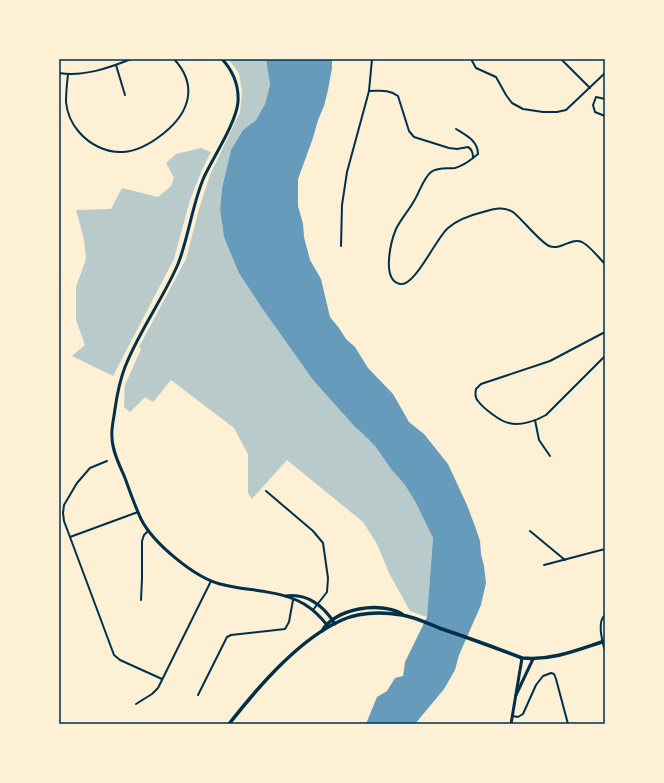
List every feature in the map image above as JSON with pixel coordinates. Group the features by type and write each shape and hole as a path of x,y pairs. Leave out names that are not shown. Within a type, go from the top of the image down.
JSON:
{"main road":[{"path":"321,632 326,624 343,614 376,608 391,609 522,658 534,659 559,656 604,641"},
{"path":"229,724 258,688 274,672 300,648 321,632 343,619 372,613 404,615"}],"street":[{"path":"59,73 82,73 116,65 131,59"},
{"path":"68,74 66,102 71,119 78,131 98,147 116,151 127,151 140,147 160,136 173,126 182,113 188,98 188,83 182,68 174,59"},
{"path":"222,59 232,71 236,83 238,96 237,109 202,184 177,266 125,366 117,400 112,438 115,452 138,512 148,531 160,544 194,571 211,581 229,586 285,596 299,596 318,604 334,624"},
{"path":"341,246 342,205 347,172 369,91 372,59"},
{"path":"471,59 476,68 496,77 509,100 516,106 523,109 543,112 564,111 605,73"},
{"path":"561,59 590,88"},
{"path":"116,65 125,95"},
{"path":"369,91 387,91 398,96 409,131 414,137 449,148 457,149 468,147 472,151 474,158"},
{"path":"605,99 597,97 594,98 594,111 605,116"},
{"path":"456,129 468,137 476,146 478,154 462,166 433,171 424,181 415,200 395,233 389,266 391,277 394,281 404,284 413,278 440,237 452,224 469,216 500,208 513,212 542,240 551,246 560,247 573,241 578,241 586,244 605,264"},
{"path":"604,333 550,362 481,384 476,389 476,397 478,401 502,421 513,424 535,420 546,415 605,356"},
{"path":"535,420 539,440 550,456"},
{"path":"107,461 86,471 66,501 63,513 70,537 114,655 120,660 162,679"},
{"path":"266,491 313,532 323,543 328,578 327,592 313,610"},
{"path":"70,537 138,512"},
{"path":"141,600 142,541 144,535 148,531"},
{"path":"530,531 565,560"},
{"path":"544,565 605,549"},
{"path":"136,704 156,690 211,581"},
{"path":"285,596 304,604 313,610 329,628"},
{"path":"198,695 226,638 231,635 285,629 293,600"},
{"path":"605,615 602,617 601,624 605,651"},
{"path":"511,724 522,658"},
{"path":"515,699 534,659"},
{"path":"512,716 518,717 523,714 536,685 543,676 547,673 552,673 561,696 568,724"}],"shaded area":[{"path":"228,59 266,59 270,85 265,104 256,120 243,130 231,150 222,188 220,209 224,237 264,311 313,380 355,427 375,446 391,469 405,485 416,503 433,538 427,617 410,611 389,573 377,544 363,522 287,460 252,499 248,493 248,454 234,428 171,380 153,402 145,397 130,412 124,407 125,385 141,349 139,347 186,259 199,209 210,175 240,112 242,92 239,73"},
{"path":"201,148 211,152 190,200 174,259 113,376 72,356 85,345 76,320 76,287 86,259 84,239 76,210 111,209 122,188 158,197 171,186 174,178 166,163 176,154"}],"water":[{"path":"266,59 332,59 332,68 324,106 298,179 298,206 310,260 321,279 330,317 346,339 355,347 368,368 393,394 409,422 424,434 448,464 467,505 480,541 486,583 481,605 459,655 455,670 444,689 415,724 366,724 377,697 387,691 395,678 403,676 405,662 427,617 433,538 416,503 405,485 391,469 375,446 355,427 313,380 264,311 239,273 224,237 220,209 222,188 231,150 243,130 256,120 265,104 270,85"}]}
